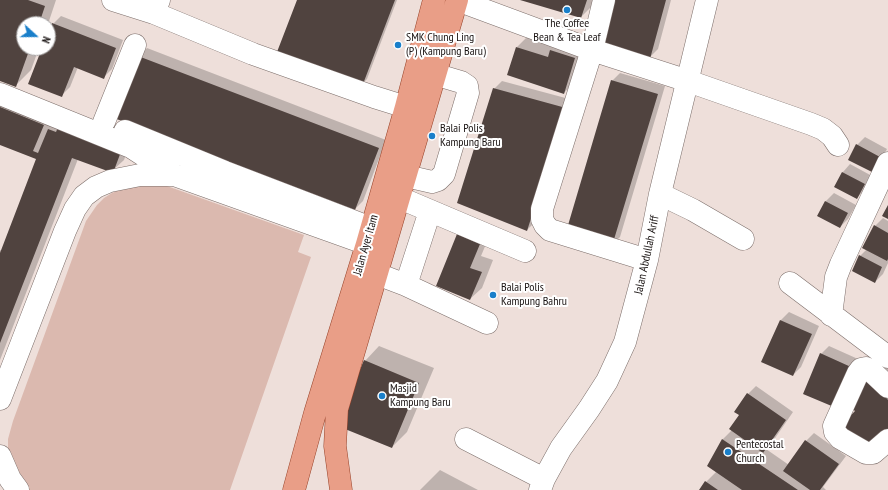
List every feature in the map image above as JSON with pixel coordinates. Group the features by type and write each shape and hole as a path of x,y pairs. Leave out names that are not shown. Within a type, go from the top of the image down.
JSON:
{"main road":[{"name":"Jalan Ayer Itam","path":"294,490 406,107 434,0"},
{"name":"Jalan Ayer Itam","path":"341,490 335,446 337,409 400,198 434,74 457,0"}],"street":[{"path":"113,0 157,7 252,54 374,98 406,107"},
{"path":"457,0 490,6 592,50 688,81 811,124 823,129 832,136 838,145"},
{"path":"604,0 592,50 542,209 542,219 550,230 647,260"},
{"name":"Jalan Abdullah Ariff","path":"542,484 561,448 607,381 626,342 647,260 660,194 707,0"},
{"path":"104,122 135,45"},
{"path":"406,176 432,182 438,180 444,174 468,93 467,86 461,82 434,74"},
{"path":"0,94 131,147 174,175 369,236"},
{"path":"37,96 225,172 369,236"},
{"path":"128,177 128,162 131,147"},
{"path":"831,315 836,277 888,163"},
{"path":"0,399 75,209 84,196 96,187 110,181 140,175 174,175"},
{"path":"660,194 693,210 744,239"},
{"path":"400,198 525,251"},
{"path":"406,285 430,211"},
{"path":"377,274 406,285 487,323"},
{"path":"790,284 831,315 880,360 888,387"},
{"path":"880,360 866,368 861,369 858,373 835,422 834,429 840,438 866,453 873,453 888,440"},
{"path":"466,439 542,484"},
{"path":"0,456 10,486"}],"shaded area":[{"path":"153,181 304,235 298,252 311,257 230,490 26,490 8,451 8,439 13,421 86,221 97,205 112,193 122,188"}],"building":[{"path":"0,0 28,0 45,6 42,16 16,16 16,56 27,56 16,87 0,81"},
{"path":"297,0 395,0 363,84 277,52"},
{"name":"The Coffee Bean & Tea Leaf","path":"520,0 587,0 581,18"},
{"path":"608,0 666,0 650,59 600,45"},
{"path":"56,25 116,48 104,79 74,67 62,97 28,84 39,56 56,56"},
{"path":"516,47 548,57 550,50 575,58 564,94 507,75"},
{"path":"138,56 379,148 355,210 114,118"},
{"path":"611,80 658,94 612,246 566,232"},
{"path":"493,88 566,108 527,231 457,203"},
{"path":"0,107 44,125 33,151 38,153 48,129 56,132 59,125 122,149 113,173 72,158 0,343 0,253 36,159 0,145"},
{"path":"856,144 880,157 872,172 848,160"},
{"path":"842,172 865,184 857,199 834,187"},
{"path":"825,201 848,213 840,228 817,216"},
{"path":"888,205 888,219 882,216"},
{"path":"874,225 888,233 887,261 862,248"},
{"path":"457,234 480,244 470,268 482,272 470,300 436,286"},
{"path":"859,255 882,267 875,283 852,271"},
{"path":"780,320 812,334 793,376 761,362"},
{"path":"820,353 851,367 834,407 803,394"},
{"name":"Masjid Kampung Baru","path":"364,360 419,383 392,448 345,429 344,408"},
{"path":"868,376 888,400 888,430 866,448 840,431 847,424 844,422 855,411 850,407"},
{"path":"747,393 786,420 763,453 729,429 739,415 734,412"},
{"name":"Pentecostal Church","path":"722,439 798,490 742,490 707,466"},
{"path":"805,440 839,464 820,490 810,490 783,471"},
{"path":"705,481 718,490 699,490"}],"place":[{"name":"The Coffee Bean & Tea Leaf","path":"567,10"},
{"name":"SMK Chung Ling (P) (Kampung Baru)","path":"398,45"},
{"name":"Balai Polis Kampung Baru","path":"432,136"},
{"name":"Balai Polis Kampung Bahru","path":"493,295"},
{"name":"Masjid Kampung Baru","path":"382,396"},
{"name":"Pentecostal Church","path":"728,452"}]}
